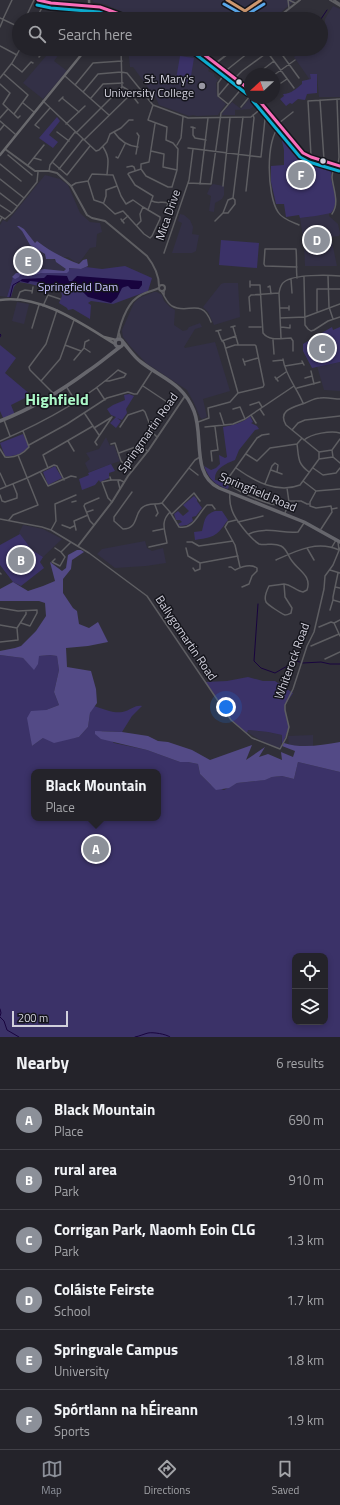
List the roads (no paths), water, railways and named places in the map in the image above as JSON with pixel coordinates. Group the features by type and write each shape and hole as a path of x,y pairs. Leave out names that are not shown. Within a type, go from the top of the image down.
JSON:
{"highway":[{"path":"2,421 54,394 66,386 121,347 118,342"},
{"path":"114,351 118,342"},
{"name":"Springfield Road","path":"118,342 128,349 140,362 180,388 190,401 198,422 203,472 210,482 216,487 304,522 338,541"},
{"name":"Springfield Road","path":"121,347 128,349"}],"main road":[{"path":"38,0 55,4 103,8 114,12"},
{"path":"89,0 90,12"},
{"path":"0,155 81,56"},
{"path":"208,58 244,85"},
{"path":"264,106 303,153 310,157 337,165"},
{"name":"Springfield Road","path":"1,299 17,300 57,310 104,337 118,342"}],"street":[{"path":"0,27 12,0"},
{"path":"28,12 34,0"},
{"path":"288,0 295,3"},
{"path":"288,0 289,8"},
{"path":"284,12 300,0"},
{"path":"330,0 340,5"},
{"path":"334,0 340,5"},
{"path":"41,12 48,2"},
{"path":"53,8 55,4"},
{"path":"63,12 65,4"},
{"path":"78,7 78,12"},
{"path":"0,18 12,23"},
{"path":"0,46 12,51"},
{"path":"0,78 17,56"},
{"path":"49,171 52,162 76,132 122,87 122,56"},
{"path":"216,63 224,56"},
{"path":"218,96 218,83 231,66 244,56"},
{"path":"218,96 239,73 262,56"},
{"path":"271,56 294,88"},
{"path":"283,56 299,78"},
{"path":"281,70 295,60"},
{"path":"75,85 93,63 122,61"},
{"path":"265,68 274,61"},
{"path":"12,64 22,72 31,62"},
{"path":"83,92 98,74 122,72 128,74 153,105 183,117 220,118 253,116 264,106"},
{"path":"4,74 28,94 28,97 14,114"},
{"path":"65,76 109,115"},
{"path":"281,83 287,79"},
{"path":"91,98 103,84 123,83"},
{"path":"0,84 10,92 2,103 18,118 20,116"},
{"path":"188,182 211,184 221,113 244,85"},
{"path":"122,87 128,90 138,103"},
{"path":"59,168 83,140 131,94"},
{"path":"218,96 228,104"},
{"path":"59,102 62,97 79,112"},
{"path":"332,214 334,211 337,194 332,178 339,157 339,116 336,99"},
{"path":"310,157 308,101 340,99"},
{"path":"320,100 324,161"},
{"path":"44,102 96,151 103,147 110,134 121,128 129,120 133,120"},
{"path":"23,103 35,112"},
{"path":"241,107 244,103"},
{"path":"153,105 148,120 167,127 166,140 176,146 178,150 177,170 171,188 146,176 141,169 141,164 149,162 156,123"},
{"path":"66,124 85,106"},
{"path":"39,128 35,125 50,108"},
{"path":"0,118 8,109"},
{"path":"293,112 279,124 273,136 269,182 273,203 281,216 299,225"},
{"path":"188,148 261,157 265,119 271,115"},
{"path":"246,191 253,116"},
{"path":"176,146 181,138 183,117"},
{"path":"222,186 230,117"},
{"path":"223,213 228,213 236,201 233,198 234,186 243,117"},
{"path":"200,184 208,118"},
{"path":"0,121 16,135"},
{"path":"0,130 4,125"},
{"path":"193,127 193,135 195,138 206,140"},
{"path":"58,132 69,141"},
{"path":"114,132 125,144 138,147"},
{"path":"136,154 139,136 137,134"},
{"path":"116,157 118,158 125,144"},
{"path":"27,166 44,145"},
{"path":"52,162 67,175 90,146"},
{"path":"103,147 108,154 107,175"},
{"path":"5,149 35,171 49,171 57,174 71,186 87,215 92,218 105,221 147,256 152,262 161,288 169,304 176,308 194,307 204,310 209,316 211,322"},
{"name":"Mica Drive","path":"164,253 188,182 193,149"},
{"path":"151,151 164,154 163,166 165,168 177,170"},
{"path":"8,155 32,175"},
{"path":"34,158 41,160"},
{"path":"0,164 21,181"},
{"path":"126,167 132,166 135,170"},
{"path":"141,169 129,173 130,179 135,185 153,196 148,210"},
{"path":"13,174 16,171"},
{"path":"0,221 1,217 7,218 12,213 37,182 38,172"},
{"path":"92,174 115,176 117,186 126,204 133,200 160,217 152,236 150,238 144,234 123,211 115,214 103,203 92,199 88,182 92,174"},
{"path":"0,179 24,198"},
{"path":"71,186 76,183 88,182"},
{"path":"103,203 106,196 106,190 117,186"},
{"path":"0,193 18,206"},
{"path":"219,222 216,220 223,213 228,200 233,198"},
{"path":"152,202 163,202 168,204"},
{"path":"0,205 12,213"},
{"path":"136,226 140,221 142,207"},
{"path":"122,221 128,216"},
{"path":"297,267 265,266 265,249 295,249 297,267 297,278"},
{"path":"281,338 279,293 284,282 291,279 304,277 328,275 340,276"},
{"path":"328,275 330,308 333,319"},
{"path":"304,277 305,325 308,329 311,330 340,317"},
{"path":"288,291 292,292 291,279"},
{"path":"250,281 250,286 260,284 261,327 264,335 273,339 291,338 293,341 293,351"},
{"path":"268,286 270,286 271,294"},
{"path":"17,300 20,292 24,290 32,292 33,287"},
{"path":"118,342 122,322 132,302 141,294 161,288"},
{"path":"318,312 316,290 318,288 340,289"},
{"path":"250,311 250,296 279,293"},
{"path":"57,298 58,294"},
{"path":"43,306 48,295 60,299"},
{"path":"280,318 305,317 340,304"},
{"path":"32,328 39,305"},
{"path":"280,308 289,308"},
{"path":"54,394 30,370 29,366 46,344 57,310"},
{"path":"41,382 60,359 74,319"},
{"path":"280,328 290,328 290,325"},
{"path":"233,326 238,345"},
{"path":"249,327 261,327"},
{"path":"218,330 226,348 238,393"},
{"path":"222,340 236,336"},
{"path":"273,339 275,353"},
{"path":"74,360 84,348 85,342 89,340"},
{"path":"65,345 81,351"},
{"path":"198,422 208,418 208,408 230,402 238,393 263,387 264,385 255,345 238,345 226,348"},
{"path":"84,348 90,352"},
{"path":"244,362 258,358"},
{"path":"244,359 245,365"},
{"path":"273,361 283,360 286,372 303,403"},
{"path":"284,366 303,363"},
{"path":"0,441 23,431 76,402 97,388 119,370 126,374 124,377 109,382 106,381"},
{"path":"0,457 3,456 11,458 18,456 26,451 29,445 85,414 105,400 128,392 136,394 153,370"},
{"path":"310,371 314,384"},
{"path":"278,381 276,378 286,372"},
{"path":"305,378 312,376"},
{"path":"296,388 320,382"},
{"path":"66,386 76,402"},
{"path":"143,386 170,404"},
{"path":"205,427 235,423 245,419 294,386"},
{"path":"97,388 105,400"},
{"name":"Springmartin Road","path":"78,546 112,502 124,482 148,451 186,395"},
{"path":"320,459 318,452 285,423 284,415 288,409 320,398 340,399"},
{"path":"182,401 190,401"},
{"path":"250,404 259,402 264,414"},
{"path":"233,409 240,407 245,419"},
{"path":"120,426 128,415 143,410 147,415 153,433 157,437"},
{"path":"220,413 224,425"},
{"path":"85,414 99,436"},
{"path":"251,415 256,424"},
{"path":"292,430 298,423 304,420 340,416"},
{"path":"48,468 43,455 112,417 95,442 97,445"},
{"path":"2,421 10,436"},
{"path":"212,460 211,451 218,450 214,426"},
{"path":"23,431 29,445"},
{"path":"304,440 311,435 336,432 340,433"},
{"path":"269,434 262,435 257,438 228,482 231,487 271,504 287,507"},
{"path":"246,454 257,461 265,451 270,448 297,444 302,438"},
{"path":"340,439 332,450 333,457 340,463"},
{"path":"68,441 74,450"},
{"path":"111,444 115,443 123,463"},
{"path":"297,444 300,464 310,472"},
{"path":"119,453 138,446 148,451"},
{"path":"0,449 3,456"},
{"path":"318,452 332,450"},
{"path":"9,520 13,515 38,505 18,456"},
{"path":"132,492 114,517 114,521 120,528 126,529 130,527 136,520 142,507 162,503 195,460 201,457"},
{"path":"236,468 252,479 278,488 287,488 298,486 320,459 333,457"},
{"path":"195,460 201,462"},
{"path":"265,484 273,464 276,463 278,465 277,472"},
{"path":"0,489 54,465 57,466 64,480"},
{"path":"189,468 198,475"},
{"path":"313,468 323,475 336,473 340,468"},
{"path":"271,470 282,474"},
{"path":"40,472 48,486 71,476 76,477"},
{"path":"0,473 6,486"},
{"path":"112,502 108,498 102,482 110,478 119,480"},
{"name":"Springmartin Road","path":"120,489 118,482 119,480 124,482"},
{"path":"303,481 316,491 340,489"},
{"path":"0,495 3,502 17,498 13,484"},
{"path":"284,513 289,501 287,488"},
{"path":"309,504 316,491"},
{"path":"230,492 231,508 237,521 259,544 280,545 293,562 306,575 308,583 307,590 303,592 292,586 284,584 269,586 267,589 266,600 268,604 283,614 288,615 291,613 292,608 285,597 284,584"},
{"path":"152,549 150,547 167,542 163,529 166,516 194,493 200,501"},
{"path":"51,530 56,521 55,504 76,495"},
{"path":"72,497 74,501"},
{"path":"94,526 90,522 84,506 85,504 99,498"},
{"path":"289,501 301,501 316,508 331,506 332,509 337,508"},
{"path":"162,503 171,513 179,527 182,528 192,524 204,506 210,505 215,509"},
{"path":"155,505 158,513 156,516"},
{"path":"320,530 332,512 332,509"},
{"path":"76,530 73,523 75,520 93,510"},
{"path":"13,515 14,521"},
{"path":"240,567 233,540 225,526 228,522 263,516"},
{"name":"Ballygomartin Road","path":"0,519 42,526 51,530 78,546 147,596 235,725 261,742 280,749 282,746"},
{"path":"249,534 271,530 290,533 298,532 304,522"},
{"path":"62,525 70,528 74,526"},
{"path":"153,531 163,529"},
{"path":"187,542 192,542 199,546 233,540"},
{"path":"332,547 338,541"},
{"path":"276,560 307,547 323,546 339,549 338,541"},
{"path":"61,552 70,542"},
{"path":"307,547 314,560"},
{"path":"55,548 65,555 60,566 52,562 55,559"},
{"path":"186,548 188,556 200,563 238,556"},
{"name":"Whiterock Road","path":"282,746 289,727 285,710 286,705 293,689 307,646 314,632 324,589 323,581 330,570 339,549"},
{"path":"193,568 196,571 200,569 200,563"},
{"path":"229,567 232,567 235,570 240,567 254,566 257,569 249,584 242,587"},
{"path":"330,570 339,573 330,610"},
{"path":"335,587 340,588"},
{"path":"333,600 340,602"},
{"path":"0,608 17,611 36,609 37,612 30,626 21,623"},
{"path":"0,642 18,640 17,628 26,614 26,611"},
{"path":"319,627 340,620"},
{"path":"311,646 340,635 334,623"},
{"path":"0,625 17,628"},
{"path":"325,659 340,652"}],"waterway":[{"path":"10,297 13,285 20,281"},
{"path":"258,604 254,661 261,668 275,673 296,661 300,662"},
{"path":"303,663 321,662 340,664"},
{"path":"0,1009 0,1016"},
{"path":"0,1017 4,1021 7,1030 19,1037"},
{"path":"135,1037 146,1033 163,1034 170,1037"}],"place":[{"name":"St. Mary's University College","path":"202,86"},
{"name":"Spórtlann na hÉireann","path":"301,175"},
{"name":"Coláiste Feirste","path":"317,240"},
{"name":"Springvale Campus","path":"28,261"},
{"name":"Corrigan Park, Naomh Eoin CLG","path":"322,348"},
{"name":"rural area","path":"21,560"},
{"name":"Black Mountain","path":"96,849"}],"district":[{"name":"Highfield","path":"57,399"}],"park label":[{"name":"Springfield Dam","path":"78,287"}]}
